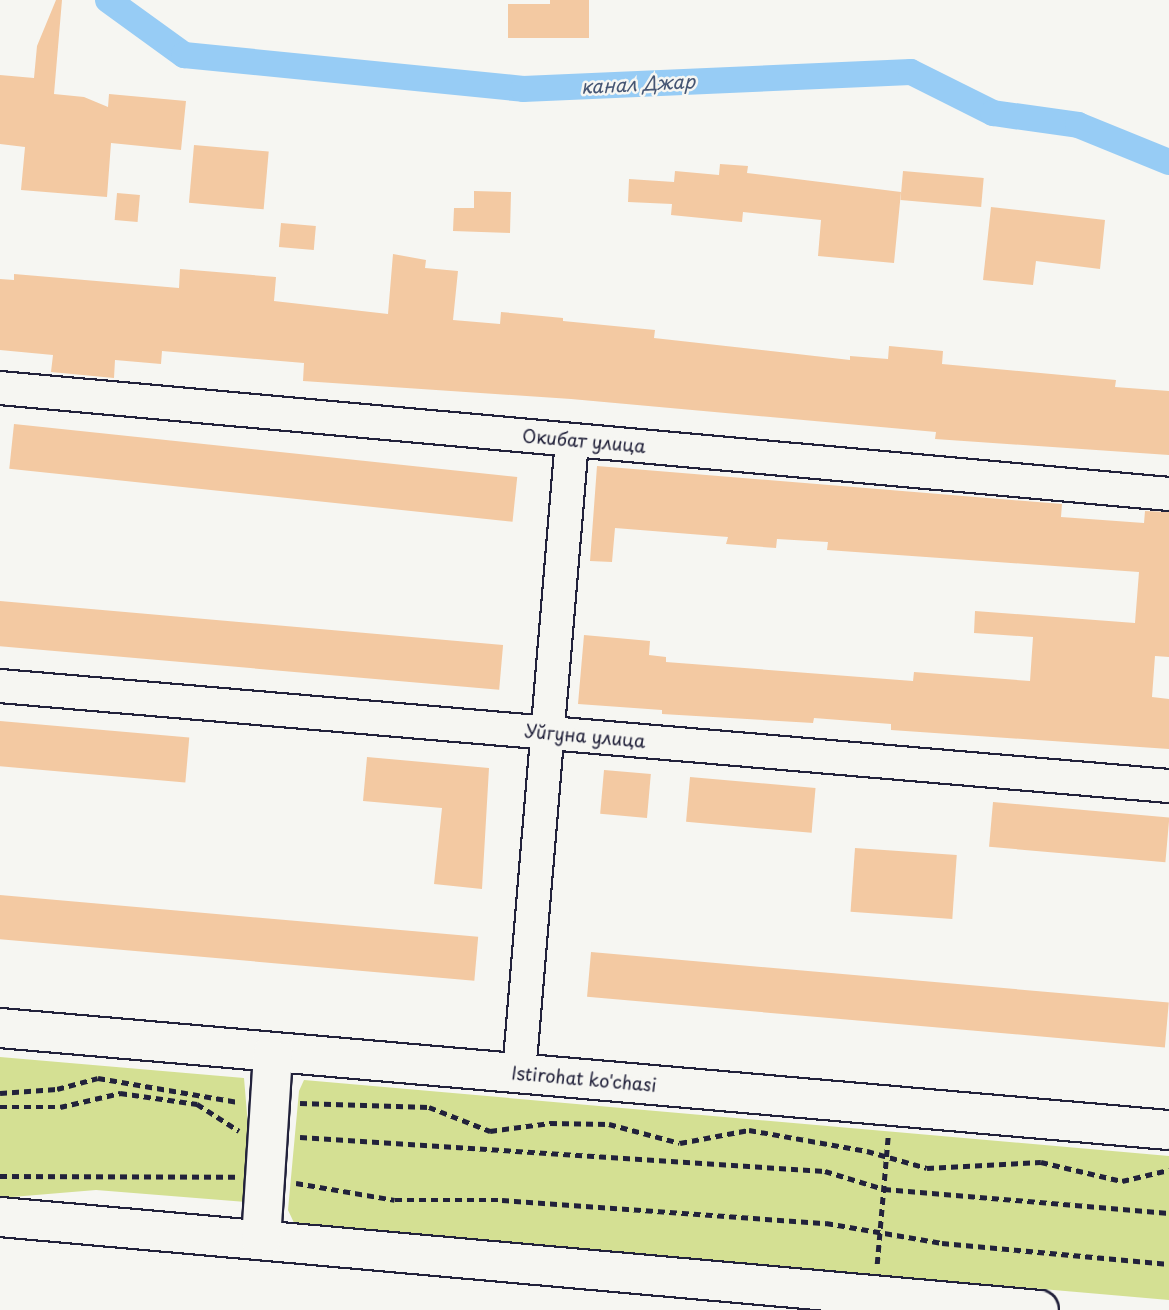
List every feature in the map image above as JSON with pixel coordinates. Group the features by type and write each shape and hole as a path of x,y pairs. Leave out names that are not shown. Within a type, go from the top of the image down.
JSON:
{"main road":[{"name":"Istirohat ko'chasi","path":"0,1028 1169,1130"},
{"path":"261,1240 273,1052"},
{"path":"0,1217 1039,1310"}],"street":[{"name":"Окибат улица","path":"0,388 1169,494"},
{"path":"519,1073 545,732 572,440"},
{"name":"Уйгуна улица","path":"0,686 1169,786"}],"path":[{"path":"0,1093 57,1089 98,1078 140,1082 225,1101 429,1107 490,1131 550,1124 609,1124 680,1143 749,1130 887,1157 927,1168 1041,1162 1122,1181 1169,1170"},
{"path":"0,1107 60,1107 120,1093 197,1104 232,1129 249,1134"},
{"path":"876,1276 889,1129"},
{"path":"290,1136 825,1171 884,1189 1169,1213"},
{"path":"0,1176 265,1179 395,1199 502,1200 826,1223 880,1235 1169,1264"}],"green space":[{"path":"0,1057 244,1078 250,1149 246,1202 96,1190 0,1198"},
{"path":"304,1080 1169,1156 1169,1300 295,1225 288,1210 299,1091"}],"building":[{"path":"56,0 62,0 54,94 84,97 108,107 109,94 186,101 181,150 111,143 107,197 21,190 25,147 0,144 0,75 34,78 37,46"},
{"path":"550,0 589,0 589,38 508,38 508,4 550,4"},
{"path":"194,145 269,152 264,209 189,203"},
{"path":"720,164 748,166 747,173 901,192 894,263 818,256 821,220 743,212 742,222 671,215 672,204 628,202 629,179 674,182 675,171 719,175"},
{"path":"903,171 984,178 981,207 900,200"},
{"path":"474,191 511,192 510,233 453,231 454,208 474,208"},
{"path":"117,193 140,195 138,222 115,220"},
{"path":"991,207 1105,220 1100,269 1036,261 1033,285 983,280"},
{"path":"281,223 316,226 314,250 279,247"},
{"path":"393,254 426,260 425,268 458,271 453,320 500,324 501,312 563,318 563,321 655,330 654,338 850,360 850,356 888,359 889,346 943,351 942,364 1116,380 1115,387 1169,391 1169,455 935,439 936,432 571,399 303,381 304,363 162,351 161,364 115,360 114,378 51,372 53,355 0,350 0,279 14,280 14,274 179,288 180,269 276,277 274,301 388,314"},
{"path":"14,424 517,477 513,522 9,469"},
{"path":"597,466 1062,504 1061,517 1144,523 1145,511 1169,512 1169,657 1155,656 1152,697 1169,699 1169,749 891,730 891,724 814,718 813,723 662,714 662,710 578,704 584,635 650,641 649,655 666,657 666,662 913,681 914,672 1030,681 1033,637 974,633 975,611 1135,623 1139,572 827,550 828,542 777,539 776,548 726,544 728,537 615,528 612,562 590,561"},
{"path":"0,601 503,645 499,690 0,646"},
{"path":"0,721 189,738 185,782 0,766"},
{"path":"367,757 489,768 482,889 434,884 442,808 363,801"},
{"path":"604,770 651,774 647,818 600,814"},
{"path":"690,777 816,788 812,833 686,822"},
{"path":"993,802 1169,817 1165,862 989,847"},
{"path":"855,848 957,855 952,919 851,912"},
{"path":"0,895 478,937 474,981 0,939"},
{"path":"591,952 1169,1003 1165,1047 587,997"}],"waterway":[{"name":"канал Джар","path":"108,0 184,55 523,89 911,72 993,113 1078,125 1169,162"}]}
